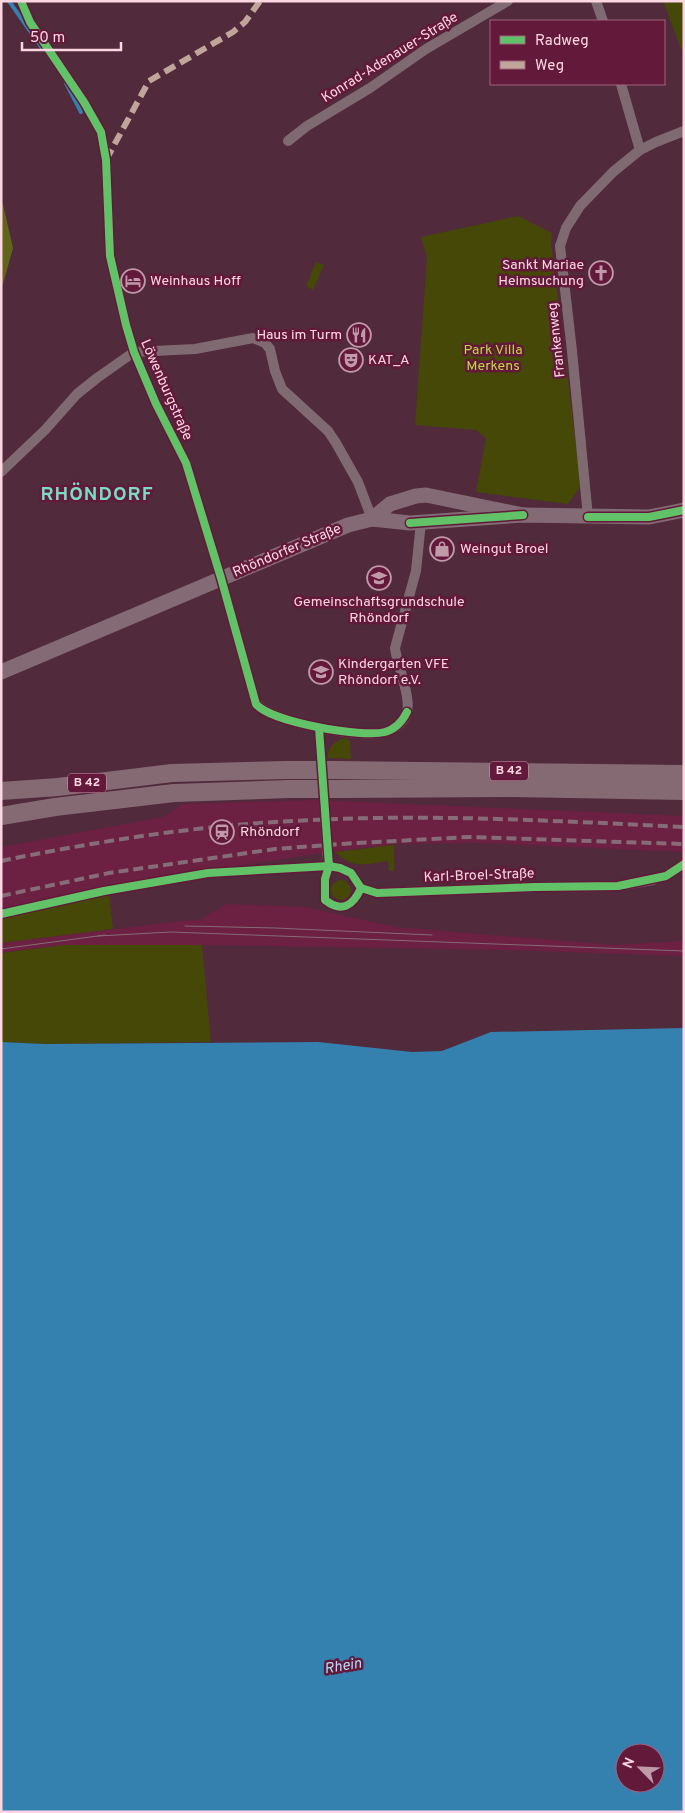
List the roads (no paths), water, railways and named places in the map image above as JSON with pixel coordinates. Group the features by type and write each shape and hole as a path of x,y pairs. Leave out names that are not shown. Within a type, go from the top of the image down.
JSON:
{"highway":[{"name":"B 42","path":"1,791 58,787 172,773 287,770 684,774"},
{"name":"B 42","path":"1,816 55,807 174,793 337,788 511,788 684,791"}],"main road":[{"name":"Rhöndorfer Straße","path":"372,519 390,504 426,495 523,515"},
{"path":"406,500 400,506 400,512 405,520 416,523"},
{"name":"Rhöndorfer Straße","path":"1,672 348,525 372,519 416,523 523,515 649,517 684,510"}],"street":[{"name":"Löwenburgstraße","path":"21,1 30,22 84,102 101,132 106,160 110,256 118,293 134,352 156,404 186,463 221,578 255,701 258,706 270,713 319,728"},
{"name":"Konrad-Adenauer-Straße","path":"288,141 307,126 370,88 426,50 508,1"},
{"path":"596,1 603,20"},
{"path":"621,85 640,150"},
{"name":"Frankenweg","path":"588,517 560,246 566,228 580,206 613,172 640,150 684,131"},
{"path":"1,472 45,430 78,394 134,352 195,349 253,338 265,343 270,349 275,371 282,388 328,431 358,482 372,519"},
{"path":"321,756 319,728 360,733 384,732 396,728 407,712 408,699 396,660 395,648 416,571 416,523"},
{"name":"Karl-Broel-Straße","path":"327,854 329,866 351,873 361,888 377,893 618,886 653,880"}],"water":[{"name":"Rhein","path":"684,1028 684,1812 1,1812 1,1042 45,1044 318,1042 412,1052 442,1051 491,1032"}],"waterway":[{"path":"9,1 42,48"},
{"path":"66,83 81,112"}],"tunnel":[{"path":"321,756 327,853"}],"tram line":[{"path":"185,926 432,935"},
{"path":"98,936 171,932 684,951"},
{"path":"1,949 105,935"}],"railway":[{"path":"1,861 78,846 156,834 234,825 313,820 452,818 684,827"},
{"path":"1,896 109,873 275,849 340,844 468,837 684,844"}],"place":[{"name":"Sankt Mariae Heimsuchung","path":"601,273"},
{"name":"Weinhaus Hoff","path":"133,281"},
{"name":"Haus im Turm","path":"359,335"},
{"name":"KAT_A","path":"351,360"},
{"name":"Weingut Broel","path":"442,549"},
{"name":"Gemeinschaftsgrundschule Rhöndorf","path":"379,578"},
{"name":"Kindergarten VFE Rhöndorf e.V.","path":"321,672"},
{"name":"Rhöndorf","path":"222,832"}],"district":[{"name":"RHÖNDORF","path":"97,495"}],"park label":[{"name":"Park Villa Merkens","path":"493,358"}]}
